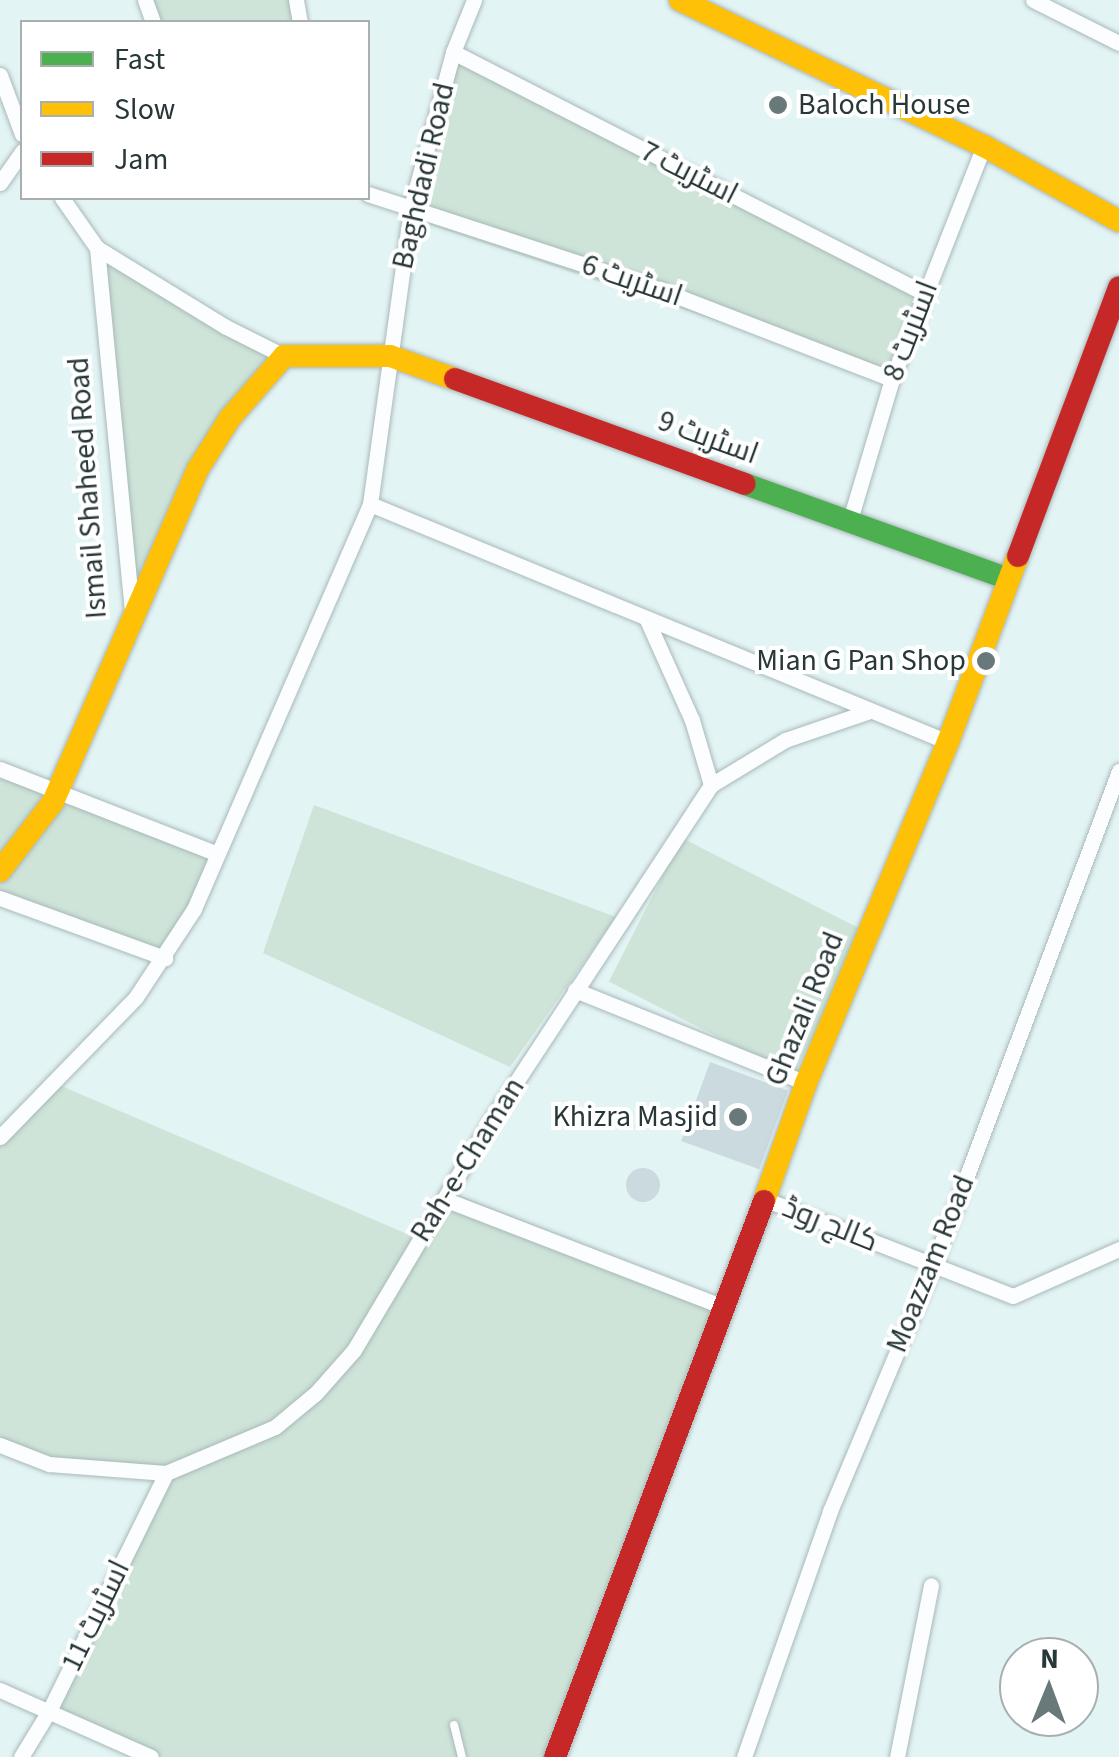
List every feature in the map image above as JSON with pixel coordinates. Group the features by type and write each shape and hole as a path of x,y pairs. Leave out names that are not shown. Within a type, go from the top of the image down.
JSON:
{"street":[{"name":"Baghdadi Road","path":"390,356 411,207 453,52 474,0"},
{"path":"680,0 984,146 1119,222"},
{"path":"1034,0 1119,43"},
{"name":"اسٹریٹ 7","path":"453,52 926,294"},
{"path":"0,75 20,129"},
{"name":"اسٹریٹ 8","path":"850,520 892,379 984,146"},
{"path":"0,183 20,154"},
{"name":"اسٹریٹ 6","path":"370,195 661,290 892,379"},
{"path":"63,200 97,248 226,327 284,356 230,418 198,469 132,623"},
{"name":"Ismail Shaheed Road","path":"0,870 58,790 132,623 97,248"},
{"name":"Ghazali Road","path":"554,1757 726,1308 806,1083 948,742 1006,578 1119,287"},
{"name":"اسٹریٹ 9","path":"284,356 390,356 1006,578"},
{"path":"0,1137 123,1011 165,958 194,909 370,504 390,356"},
{"path":"370,504 867,712 948,742"},
{"path":"647,620 692,720 712,785"},
{"name":"Rah-e-Chaman","path":"0,1445 50,1464 166,1473 276,1428 354,1350 575,990 712,785 785,740 867,712"},
{"path":"0,768 216,853"},
{"name":"Moazzam Road","path":"744,1757 830,1511 932,1266 1119,771"},
{"path":"0,898 165,958"},
{"path":"575,990 806,1083"},
{"path":"444,1199 726,1308"},
{"name":"کالج روڈ","path":"764,1199 1012,1296 1119,1249"},
{"name":"اسٹریٹ 11","path":"21,1757 49,1712 166,1473"},
{"path":"897,1757 931,1584"},
{"path":"0,1690 151,1757"}],"lane":[{"path":"454,1725 462,1757"}],"green space":[{"path":"145,0 296,0 296,20 145,20"},
{"path":"453,52 926,294 892,379 409,218"},
{"path":"97,248 291,356 230,418 132,623"},
{"path":"0,769 215,853 190,913 155,960 0,902"},
{"path":"314,805 616,917 510,1067 263,953"},
{"path":"682,838 866,932 793,1075 609,981"},
{"path":"52,1082 419,1239 448,1191 729,1302 553,1757 147,1757 56,1711 177,1468 51,1463 0,1437 0,1134"}],"building":[{"name":"Khizra Masjid","path":"710,1062 788,1090 759,1169 681,1141"},
{"path":"643,1168 655,1173 660,1185 655,1197 643,1202 631,1197 626,1185 631,1173"}],"traffic: fast":[{"path":"745,484 1006,578"}],"traffic: slow":[{"path":"680,0 984,146 1119,221"},
{"path":"0,871 53,802 198,469 230,418 284,356 390,356 455,379"},
{"path":"764,1201 806,1083 948,742 1018,556"}],"traffic: jam":[{"path":"1018,556 1119,287"},
{"path":"455,379 745,484"},
{"path":"555,1757 764,1201"}],"place":[{"name":"Baloch House","path":"778,105"},
{"name":"Mian G Pan Shop","path":"986,661"},
{"name":"Khizra Masjid","path":"738,1117"}]}
